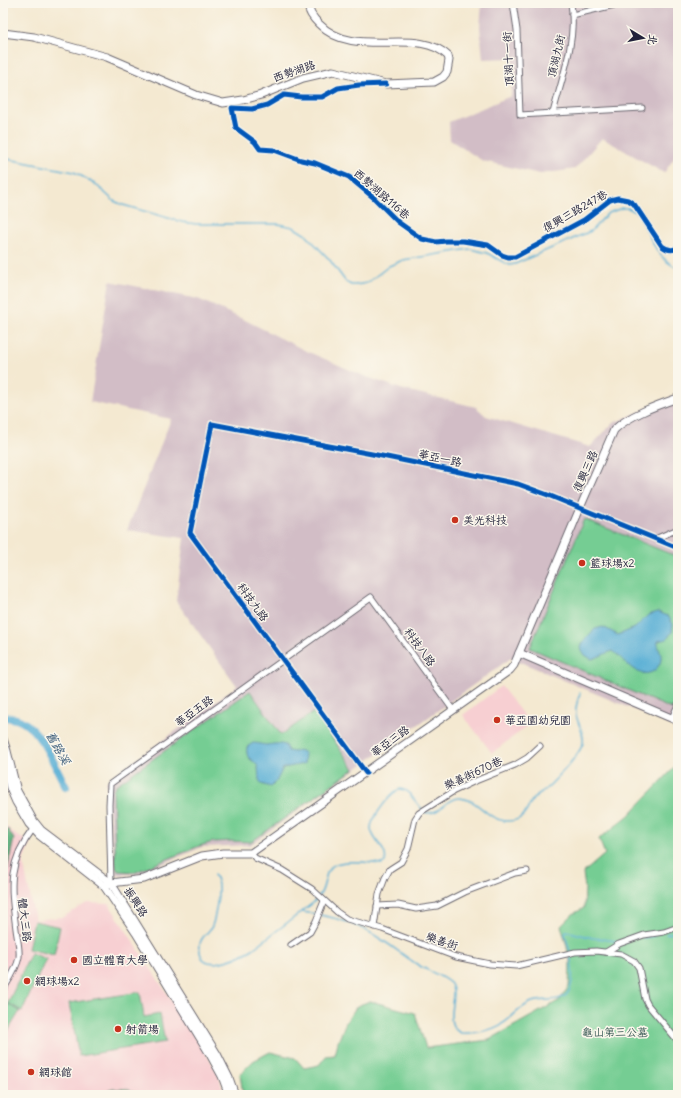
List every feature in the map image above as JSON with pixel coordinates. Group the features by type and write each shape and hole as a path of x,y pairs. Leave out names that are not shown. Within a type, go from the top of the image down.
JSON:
{"street":[{"name":"西勢湖路","path":"3,33 34,37 106,57 196,94 223,103 261,95 303,78 333,71 386,84 434,82 443,77 447,72 448,56 435,46 420,43 359,42 347,39 322,28 311,16 308,9 308,3"},
{"name":"頂湖十一街","path":"513,3 517,30 520,115 552,112"},
{"name":"頂湖九街","path":"552,112 572,39 571,3"},
{"path":"572,15 623,3"},
{"name":"西勢湖路116巷","path":"386,84 358,85 338,88 322,97 284,95 267,105 252,109 232,108 236,128 255,142 260,149 274,150 301,160 315,163 349,177 373,197 398,222 422,239 436,242 462,241 488,245 502,255 508,257"},
{"path":"552,112 642,108"},
{"name":"復興三路247巷","path":"508,257 514,256 584,220 610,200 618,198 628,200 634,204 662,246 667,250 674,250 678,248"},
{"name":"復興三路","path":"519,653 614,430 631,417 678,398"},
{"name":"華亞一路","path":"212,424 372,454 518,484 678,548"},
{"name":"科技九路","path":"212,424 190,533 366,773"},
{"path":"656,539 678,529"},
{"name":"華亞五路","path":"107,885 110,784 371,597"},
{"name":"科技八路","path":"371,597 453,710"},
{"path":"519,653 675,720 678,705"},
{"name":"華亞三路","path":"251,853 510,670 519,653"},
{"name":"振興路","path":"3,739 17,791 35,827"},
{"name":"樂善街670巷","path":"374,927 379,894 390,868 400,862 408,849 415,819 419,813 454,791 515,765 527,758 540,746"},
{"name":"振興路","path":"3,759 10,788 16,802 35,827 41,830 107,885 217,1054 229,1078 235,1095"},
{"name":"體大三路","path":"3,990 16,967 19,955 11,898 14,867 25,840 35,827"},
{"path":"107,885 144,879 202,856 223,853 251,853"},
{"name":"樂善街","path":"251,853 255,858 282,870 312,889 337,912 348,919 456,957 490,964 516,966 575,952 606,952"},
{"path":"377,906 398,905 416,909 437,906 465,892 527,871"},
{"name":"振興路","path":"107,885 211,1056 222,1076 229,1095"},
{"path":"291,945 310,932 316,922 323,900"},
{"path":"606,952 619,944 644,935 664,932 678,927"},
{"path":"606,952 622,954 634,961 639,968 645,999 648,1005 678,1041"}],"shaded area":[{"path":"482,3 678,3 678,152 664,173 602,138 575,169 540,174 483,161 450,140 449,122 511,96 513,58 483,59 480,27"},
{"path":"110,281 198,299 247,321 304,350 364,376 401,389 476,407 486,416 590,447 613,423 678,396 678,728 511,658 250,845 202,847 139,874 116,875 106,782 237,686 176,601 184,538 127,530 171,419 90,402"},
{"name":"華亞園幼兒園","path":"501,686 530,724 492,753 463,715"},
{"name":"國立體育大學","path":"7,827 16,835 31,843 23,861 35,920 63,917 87,903 109,904 213,1065 219,1076 224,1095 3,1095 3,831"}],"green space":[{"path":"584,519 678,557 678,694 672,709 530,648"},
{"path":"250,691 281,735 314,712 354,769 251,842 213,842 199,846 136,872 118,871 116,868 113,790 116,785"},
{"name":"龜山第三公墓","path":"678,764 678,1095 243,1095 240,1074 253,1061 270,1052 295,1058 304,1068 319,1065 326,1056 335,1055 338,1042 346,1022 357,1006 370,1001 415,1013 426,1048 489,1040 560,1000 569,986 570,961 561,926 573,914 584,908 585,888 583,873 605,854 599,839 628,816"},
{"path":"8,829 14,839 3,889 3,834"},
{"name":"網球場x2","path":"34,921 60,927 54,955 28,949"},
{"name":"網球場x2","path":"31,953 46,959 22,1011 8,1003"},
{"name":"射箭場","path":"140,992 144,1017 160,1014 165,1042 79,1056 69,1003"},
{"path":"3,1001 20,1011 3,1039"},
{"path":"113,1089 126,1089 147,1095 98,1095"}],"water":[{"path":"658,612 668,616 673,624 672,632 667,639 658,641 661,661 658,667 652,672 641,673 636,671 613,651 592,659 582,652 581,648 584,641 595,629 603,627 618,635 635,628 648,615"},
{"path":"253,743 267,745 280,744 285,745 288,751 294,752 299,750 305,753 304,764 283,768 276,782 271,787 261,784 257,765 249,758 247,752 247,747"}],"waterway":[{"path":"3,158 74,172 94,183 114,201 182,222 196,224 278,224 293,227 306,235 329,259 346,282 351,285 367,283 389,266 403,260 470,249 487,253 510,265 515,264 591,231 608,213 622,208 628,208 639,215"},
{"path":"641,218 659,254 678,268"},
{"path":"425,812 434,812 439,810 451,800 460,798 472,802 499,820 513,821 523,816 533,799 556,779 573,760 581,748 583,736 576,711 580,693"},
{"name":"舊路溪","path":"3,716 17,719 29,726 42,741 66,787"},
{"path":"214,875 218,885 215,912 212,926 200,944 201,954 205,960 211,963 229,960 253,949 313,903 324,886 327,873 330,868 336,864 343,862 382,864 385,862 386,857 374,837 371,828 378,812 397,790 401,789 407,791 422,809"},
{"path":"301,912 317,914"},
{"path":"320,915 344,921 362,928 418,965 439,975 450,983 453,994 451,1016 452,1023 455,1029 461,1033 481,1032 499,1026 522,1007 532,1002 564,997 570,990 572,980 570,955"},
{"path":"570,951 565,935 566,931 593,938 616,941"},
{"path":"666,934 678,932"},
{"path":"643,938 654,936"}],"cycle path":[{"path":"386,84 359,85 338,88 322,97 284,95 267,105 252,109 232,108 236,128 255,142 260,149 274,150 301,160 315,163 349,177 373,197 398,222 422,239 436,242 463,241 488,245 502,255 515,257 584,220 610,200 618,198 628,200 634,204 662,246 670,250 678,248"},
{"path":"366,773 190,533 212,424 372,454 518,484 678,548"}],"place":[{"name":"美光科技","path":"455,520"},
{"name":"籃球場x2","path":"582,563"},
{"name":"華亞園幼兒園","path":"497,720"},
{"name":"國立體育大學","path":"74,960"},
{"name":"網球場x2","path":"27,981"},
{"name":"射箭場","path":"118,1029"},
{"name":"網球館","path":"31,1072"}]}
